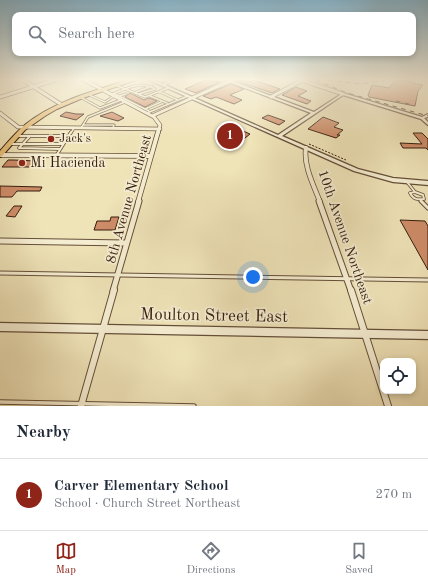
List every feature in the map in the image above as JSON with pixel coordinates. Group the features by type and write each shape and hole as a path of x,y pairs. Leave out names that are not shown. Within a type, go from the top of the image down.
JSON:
{"main road":[{"path":"0,155 25,127 41,115 79,99"}],"street":[{"path":"53,99 62,105"},
{"name":"8th Avenue Northeast","path":"149,114 189,99"},
{"path":"194,99 279,136 307,146 356,170 380,178 428,183"},
{"path":"276,99 314,113"},
{"path":"279,136 335,99"},
{"path":"359,99 422,118 428,124"},
{"path":"121,100 149,114"},
{"path":"0,113 18,127 74,128 82,126 160,129"},
{"name":"8th Avenue Northeast","path":"82,404 119,276 126,243 160,129 159,122 149,114"},
{"path":"422,118 428,115"},
{"name":"10th Avenue Northeast","path":"307,146 305,153 309,171 388,406"},
{"path":"0,155 151,156"},
{"path":"0,241 126,243"},
{"name":"Moulton Street East","path":"0,328 428,335"}],"lane":[{"path":"84,99 100,108 121,100"},
{"path":"96,99 109,102 112,99"},
{"path":"122,99 143,110 162,102"},
{"path":"155,99 166,103 180,99"},
{"path":"149,114 177,100"},
{"path":"82,126 92,115 125,102"},
{"path":"159,103 164,106"},
{"path":"56,156 74,128"},
{"path":"17,136 68,136"},
{"path":"30,136 19,148 60,149"},
{"path":"10,144 63,144"},
{"path":"407,182 415,192 423,195 424,199 421,200"},
{"path":"415,192 410,193 411,196 421,200 428,208"},
{"path":"0,273 428,280"},
{"path":"0,402 194,406"}],"path":[{"path":"307,146 346,160"}],"building":[{"path":"129,99 152,99 157,101 145,107"},
{"path":"221,99 242,100 234,104"},
{"path":"293,99 306,99 311,101 307,104"},
{"path":"379,99 416,99 415,106"},
{"path":"66,112 84,114 76,120 60,116"},
{"path":"112,112 124,118 118,121 100,116"},
{"path":"268,115 285,121 279,125 262,118"},
{"path":"323,117 339,123 334,127 343,130 337,135 340,135 336,138 308,129"},
{"path":"227,124 250,134 240,142 230,137 233,136 218,129"},
{"path":"413,133 422,133 428,139 428,150 426,148 403,148 400,143 422,144"},
{"name":"Mi Hacienda","path":"8,160 36,161 31,167 2,167"},
{"path":"0,186 42,187 40,191 17,191 12,197 0,197"},
{"path":"14,206 22,206 15,217 6,216"},
{"path":"111,217 119,217 115,230 94,230 97,221 110,221"},
{"path":"400,220 425,221 428,226 428,270"}],"railway":[{"path":"368,99 428,116"},
{"path":"396,101 413,105"}],"place":[{"name":"Carver Elementary School","path":"230,136"},
{"name":"Jack's","path":"51,139"},
{"name":"Mi Hacienda","path":"22,163"}]}
